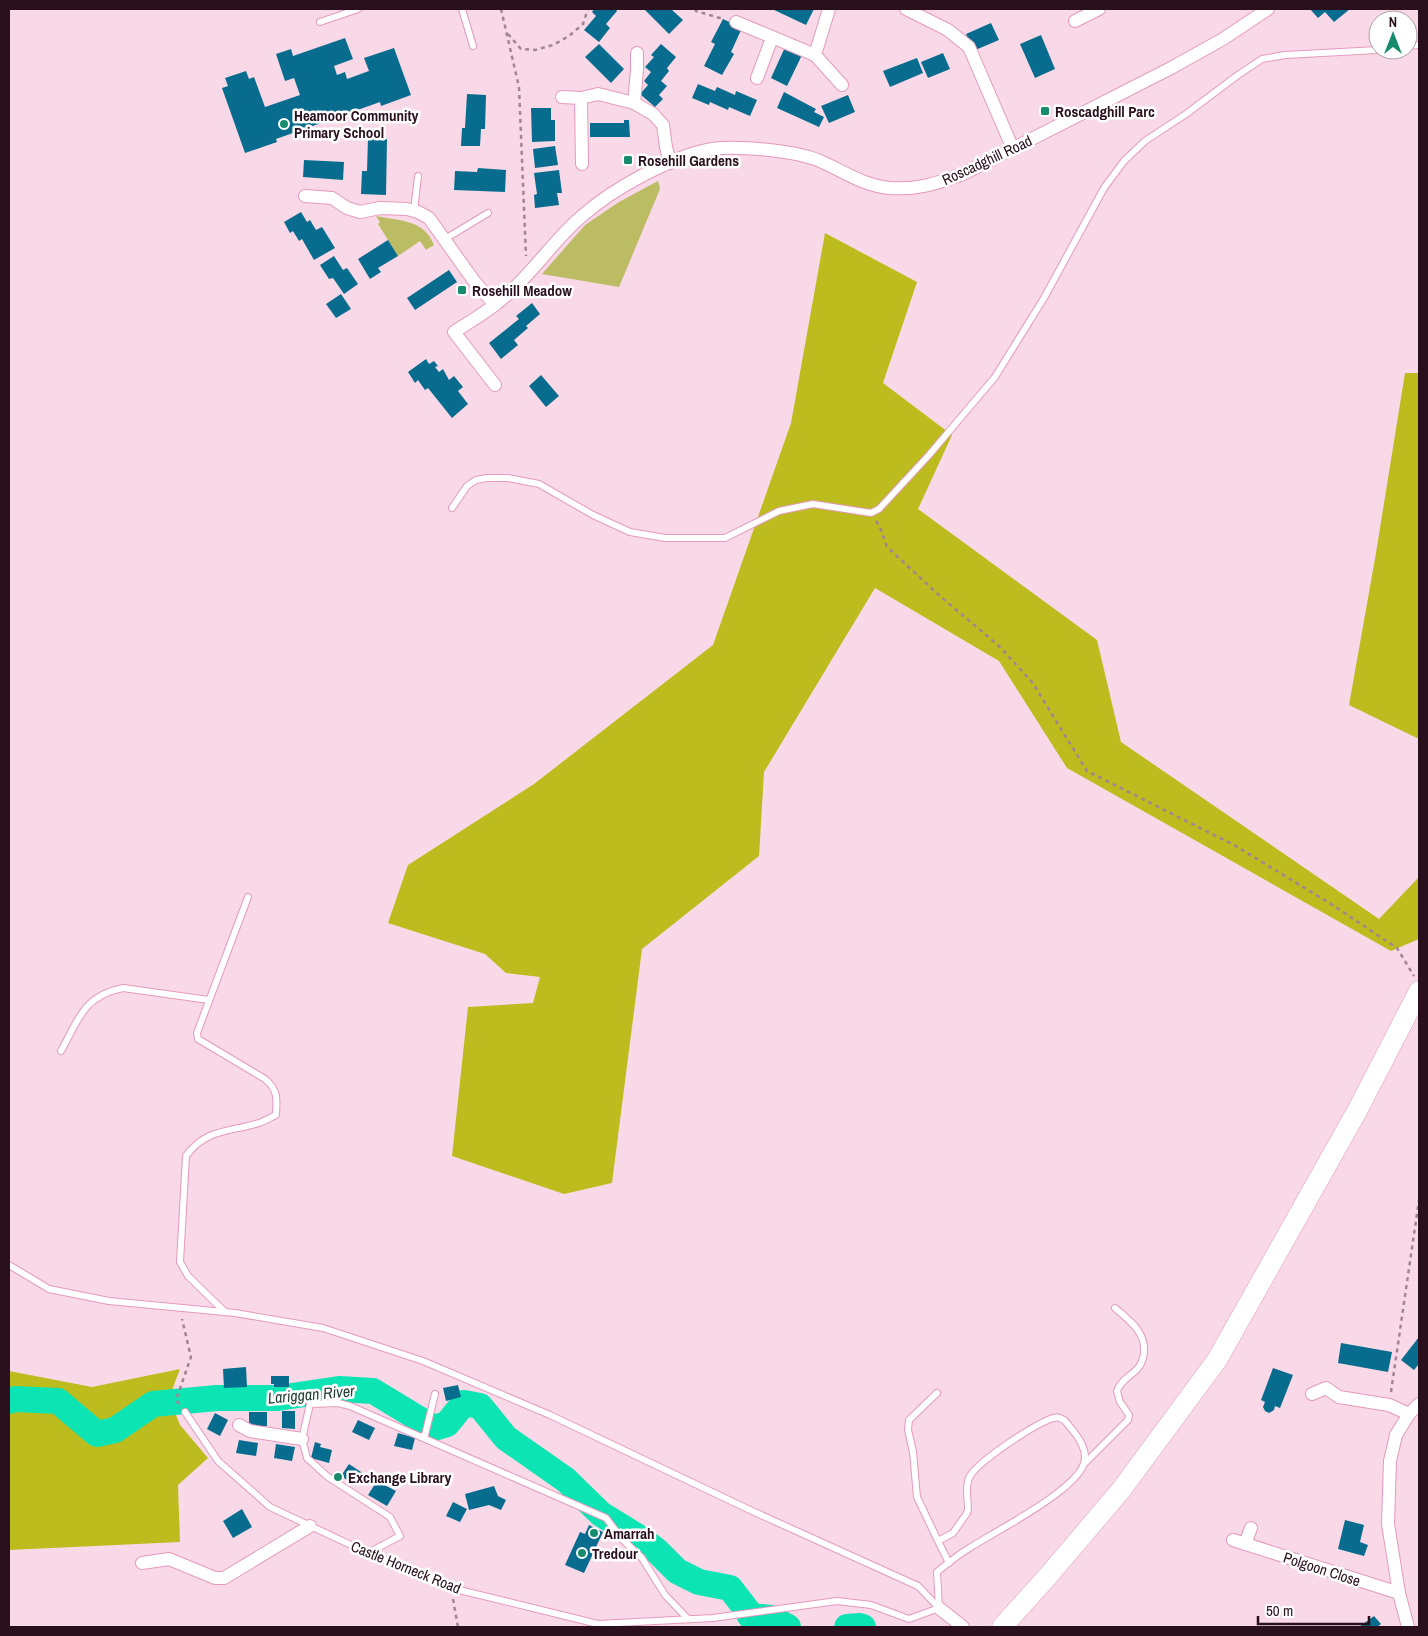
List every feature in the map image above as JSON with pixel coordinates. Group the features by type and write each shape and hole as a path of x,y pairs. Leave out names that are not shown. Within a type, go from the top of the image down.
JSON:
{"highway":[{"path":"1002,1627 1121,1490 1217,1360 1357,1111 1417,984"}],"street":[{"path":"814,55 830,9"},
{"path":"1075,21 1100,9"},
{"path":"910,10 948,30 969,47 1014,149"},
{"name":"Roscadghill Road","path":"495,386 454,332 495,305 513,289 582,216 613,193 650,170 712,149 759,150 788,153 819,160 852,178 888,188 928,186 963,174 1171,68 1259,11"},
{"path":"736,22 814,55 842,85"},
{"path":"757,78 772,38"},
{"path":"634,103 637,53"},
{"path":"562,97 581,98 598,94 634,103 653,114 663,125 670,163"},
{"path":"581,98 582,164"},
{"path":"305,196 332,198 347,208 360,212 380,208 414,211 429,218 474,281 495,305"},
{"path":"1312,1394 1326,1388 1339,1397 1389,1405 1409,1414"},
{"path":"1408,1627 1399,1593 1388,1524 1390,1461 1396,1435 1409,1414 1419,1404"},
{"path":"238,1425 250,1431 302,1439"},
{"path":"142,1563 169,1559 215,1578 224,1578 310,1526"},
{"name":"Polgoon Close","path":"1251,1528 1239,1542 1399,1593"},
{"path":"939,1608 963,1627"}],"lane":[{"path":"320,22 358,9"},
{"path":"462,9 473,46"},
{"path":"452,508 467,486 476,480 508,478 539,484 593,515 630,532 665,538 725,538 779,511 812,504 871,513 879,509 929,455 995,377 1044,298 1104,188 1124,161 1145,141 1262,59 1285,55 1368,51"},
{"path":"414,211 418,176"},
{"path":"445,238 488,213"},
{"path":"225,1312 188,1276 180,1262 186,1156 191,1149 215,1132 260,1123 276,1114 277,1101 274,1087 266,1078 198,1039 197,1033 248,897"},
{"path":"61,1051 86,1006 98,996 110,991 123,988 209,1000"},
{"path":"9,1265 49,1289 109,1301 225,1312 322,1328 423,1361 550,1415 750,1510 918,1586 939,1608"},
{"path":"939,1608 937,1572 969,1548 1058,1493 1079,1474 1085,1463 1128,1420 1129,1415 1120,1402 1117,1391 1121,1384 1140,1366 1144,1357 1144,1343 1139,1331 1115,1308"},
{"path":"937,1393 909,1420 908,1430 913,1452 917,1497 949,1563"},
{"path":"423,1436 431,1414 435,1394"},
{"path":"368,1553 400,1536 390,1518 328,1477 307,1458 302,1439 310,1404 338,1403 350,1406 423,1436 606,1518 622,1539 642,1558 665,1595 688,1619"},
{"name":"Castle Horneck Road","path":"185,1412 218,1461 270,1507 368,1553 451,1588 598,1624 713,1618 837,1601 871,1605 909,1619 939,1608"},
{"path":"938,1541 953,1533 967,1513 969,1478 973,1473 997,1450 1047,1420 1060,1418 1068,1425 1084,1450 1085,1463"}],"path":[{"path":"501,9 519,87 526,274"},
{"path":"507,33 521,48 535,50 569,36 583,24 588,9"},
{"path":"695,9 696,11 736,22"},
{"path":"871,513 880,527 887,547 941,597 999,646 1032,682 1087,771 1234,845 1331,904 1397,948 1417,984"},
{"path":"1389,1405 1419,1200"},
{"path":"176,1400 191,1357 179,1308"},
{"path":"451,1588 458,1627"}],"shaded area":[{"path":"658,181 660,189 619,287 542,274 585,225 619,202"},
{"path":"376,216 417,226 430,236 434,245 426,250 420,241 398,256 378,224 380,222"},
{"path":"825,233 917,282 883,383 952,435 918,509 1097,640 1121,742 1379,919 1418,878 1419,869 1419,939 1391,951 1067,768 999,661 875,588 764,772 759,856 642,949 612,1183 564,1194 452,1156 468,1007 533,1003 540,977 506,973 485,954 388,923 408,865 534,784 713,645 791,423"},
{"path":"1405,373 1419,373 1419,739 1349,705"},
{"path":"180,1369 169,1398 180,1425 208,1458 178,1485 180,1542 9,1550 9,1371 92,1387"}],"building":[{"path":"594,9 616,9 617,11 606,24 610,28 599,42 584,30 596,16 592,12"},
{"path":"644,9 671,9 683,20 669,34"},
{"path":"772,9 814,9 806,25"},
{"path":"1310,9 1350,9 1334,22 1325,12 1318,18"},
{"path":"723,19 742,28 731,52 734,54 722,75 704,66 715,44 711,42"},
{"path":"991,23 999,40 973,51 966,34"},
{"path":"1041,35 1055,69 1035,78 1020,44"},
{"path":"345,38 353,59 334,66 337,75 345,72 347,79 369,71 364,58 394,48 411,95 381,106 380,102 276,139 277,142 245,153 222,88 228,86 225,78 246,71 249,79 254,77 265,107 300,95 294,78 285,81 276,54 291,49 293,56"},
{"path":"599,44 624,69 611,83 585,57"},
{"path":"661,44 676,57 667,68 669,71 661,81 667,86 659,95 663,99 655,107 640,94 648,85 644,81 651,72 645,67 654,57 651,55"},
{"path":"786,45 803,53 787,86 771,78"},
{"path":"943,53 950,69 928,78 921,62"},
{"path":"917,58 923,73 890,87 883,71"},
{"path":"698,84 715,91 717,87 735,95 736,91 757,100 750,116 729,107 728,110 710,102 709,105 692,98"},
{"path":"784,92 816,109 814,112 824,117 819,127 777,108"},
{"path":"467,94 486,95 485,129 481,129 480,146 461,146 462,128 465,128"},
{"path":"848,95 855,112 829,123 821,106"},
{"path":"531,108 551,108 551,120 555,120 555,141 532,142"},
{"path":"624,120 629,120 630,137 590,137 590,123 624,123"},
{"path":"368,138 387,139 386,195 361,194 362,171 367,171"},
{"path":"555,146 558,165 535,168 533,149"},
{"path":"304,160 344,162 343,180 303,177"},
{"path":"478,168 506,170 505,192 454,190 455,171 477,172"},
{"path":"559,170 562,193 557,193 559,205 535,208 534,195 537,194 534,173"},
{"path":"301,212 307,222 310,220 316,230 322,227 335,248 314,260 302,239 299,241 293,231 290,233 284,222"},
{"path":"388,240 398,256 378,268 381,272 370,279 358,259"},
{"path":"334,256 343,270 347,268 358,284 344,294 333,278 329,279 320,265"},
{"path":"449,270 457,282 415,310 407,298"},
{"path":"341,294 351,309 336,318 326,304"},
{"path":"532,303 540,314 514,340 518,345 501,359 489,343 519,319 516,316"},
{"path":"426,359 429,364 434,361 438,366 435,367 439,372 443,369 449,380 454,376 463,387 458,391 468,404 452,418 428,388 425,390 418,380 415,383 408,372"},
{"path":"541,375 559,396 546,407 529,386"},
{"path":"1419,1337 1419,1364 1414,1370 1401,1360"},
{"path":"1341,1343 1392,1352 1388,1372 1338,1363"},
{"path":"246,1367 247,1387 224,1388 223,1369"},
{"path":"1273,1368 1293,1375 1280,1408 1275,1406 1274,1410 1269,1413 1263,1407 1265,1402 1261,1400"},
{"path":"271,1376 289,1376 289,1387 274,1387 274,1384 271,1384"},
{"path":"458,1385 461,1397 446,1401 443,1388"},
{"path":"282,1411 295,1411 295,1429 282,1428"},
{"path":"249,1412 267,1412 267,1426 249,1426"},
{"path":"215,1413 228,1420 220,1436 207,1429"},
{"path":"358,1420 375,1428 369,1440 352,1432"},
{"path":"398,1433 415,1438 412,1450 394,1446"},
{"path":"239,1440 258,1443 256,1456 236,1453"},
{"path":"315,1442 321,1444 320,1447 332,1450 329,1463 311,1458"},
{"path":"276,1444 295,1447 292,1461 274,1458"},
{"path":"349,1464 364,1474 356,1486 341,1476"},
{"path":"377,1481 396,1491 387,1506 368,1495"},
{"path":"494,1486 498,1496 506,1500 501,1510 489,1505 469,1510 465,1494"},
{"path":"453,1502 467,1509 460,1522 446,1516"},
{"path":"242,1509 252,1527 233,1538 223,1521"},
{"path":"1345,1520 1364,1525 1360,1542 1368,1545 1364,1556 1338,1549"},
{"name":"Tredour","path":"589,1525 603,1532 584,1573 565,1565 580,1532 585,1534"},
{"path":"1374,1616 1381,1624 1377,1627 1359,1627"}],"waterway":[{"name":"Lariggan River","path":"9,1401 15,1399 58,1401 97,1434 115,1430 153,1404 217,1398 278,1398 339,1389 373,1391 434,1428 447,1424 464,1403 480,1406 506,1438 566,1480 601,1514 643,1540 677,1571 699,1582 730,1588 747,1610"},
{"name":"Lariggan River","path":"750,1616 771,1618 788,1627"},
{"name":"Lariggan River","path":"847,1627 863,1627"}],"place":[{"name":"Roscadghill Parc","path":"1045,111"},
{"name":"Heamoor Community Primary School","path":"284,124"},
{"name":"Rosehill Gardens","path":"628,160"},
{"name":"Rosehill Meadow","path":"462,290"},
{"name":"Exchange Library","path":"338,1477"},
{"name":"Amarrah","path":"594,1533"},
{"name":"Tredour","path":"582,1553"}]}
